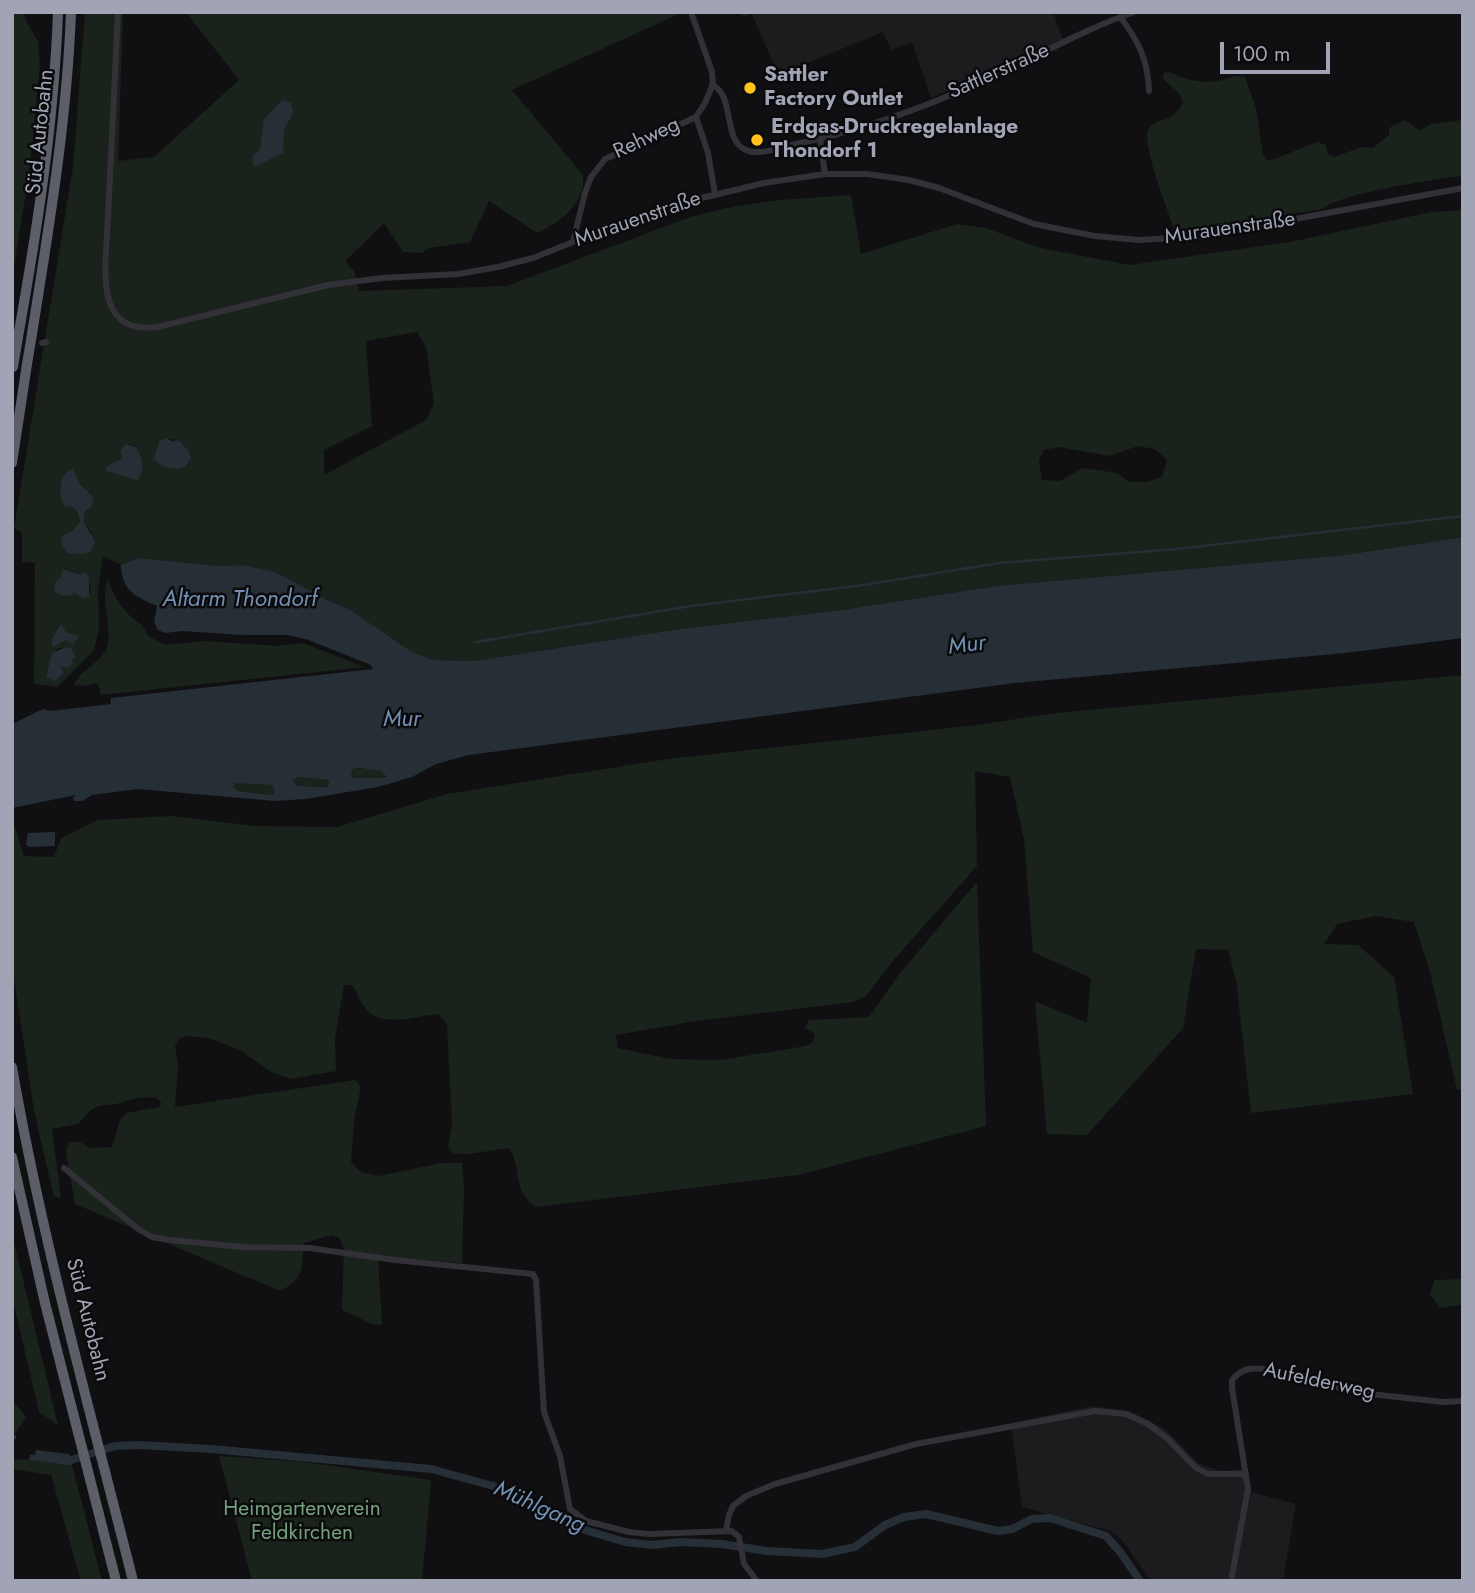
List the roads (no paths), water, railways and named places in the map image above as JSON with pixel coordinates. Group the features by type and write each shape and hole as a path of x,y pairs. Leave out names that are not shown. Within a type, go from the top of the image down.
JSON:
{"highway":[{"name":"Süd Autobahn","path":"13,370 46,161 54,88 58,12"},
{"name":"Süd Autobahn","path":"12,463 55,188 71,12"},
{"name":"Süd Autobahn","path":"12,1067 35,1185 133,1581"},
{"name":"Süd Autobahn","path":"12,1157 73,1418 116,1581"}],"street":[{"name":"Murauenstraße","path":"118,12 107,283 112,309 118,318 132,327 158,327 328,285 382,278 458,274 498,267 533,258 633,218 715,194 825,174 867,174 909,180 939,188 1034,224 1084,235 1139,240 1203,236 1463,188"},
{"name":"Sattlerstraße","path":"691,12 712,72 712,84 721,92 737,141 744,149 762,152 820,139 891,118 968,88 1133,12"},
{"path":"1120,17 1144,53 1149,73 1149,91"},
{"name":"Rehweg","path":"573,242 591,177 605,159 696,117 712,84"},
{"name":"Rehweg","path":"696,117 708,153 715,194"},
{"path":"820,139 825,174"},
{"path":"64,1168 138,1229 152,1237 230,1246 309,1248 533,1274 536,1280 544,1412 560,1456 570,1509 586,1521 629,1532 649,1534 726,1530 736,1533 741,1542 746,1568 757,1581"},
{"name":"Aufelderweg","path":"1246,1474 1231,1388 1232,1380 1240,1371 1259,1368 1270,1370 1361,1394 1443,1402 1463,1401"},
{"path":"726,1530 733,1506 747,1496 775,1484 916,1444 1095,1411 1126,1414 1162,1434 1200,1471 1215,1475 1246,1474 1247,1501 1231,1581"}],"water":[{"path":"282,100 291,103 293,113 284,130 283,153 253,165 252,157 260,149 264,119"},
{"path":"166,438 179,440 189,451 191,459 185,467 168,468 154,459 159,442"},
{"path":"125,444 136,447 140,455 142,468 137,480 106,471 107,467 122,458 120,451"},
{"path":"73,469 81,485 94,497 92,506 84,513 84,522 95,542 91,551 84,554 67,553 61,544 62,536 73,531 80,521 77,511 71,506 66,507 61,501 63,478"},
{"name":"Mur","path":"1463,537 1463,638 1345,653 1015,683 469,755 436,764 412,777 378,787 305,799 275,801 138,789 92,795 82,801 74,801 76,795 12,808 12,724 43,709 51,711 111,704 111,698 373,669 371,665 306,639 287,635 182,631 165,633 158,630 154,622 157,606 136,596 124,581 121,565 137,558 219,566 241,565 275,572 349,609 412,652 434,660 474,661 680,629 841,610 997,586 1345,555","holes":["353,769 381,771 386,776 353,778","298,777 328,780 329,784 327,787 297,786 293,781","235,783 272,785 275,791 272,795 233,788"]},
{"path":"62,569 79,574 86,572 89,597 84,598 74,593 72,596 60,595 55,592 54,584 61,577"},
{"path":"61,624 66,632 79,636 73,644 66,640 52,647 52,639"},
{"path":"66,647 71,648 76,658 71,660 73,663 69,668 61,666 64,673 55,681 46,677 52,653"},
{"path":"55,832 55,846 29,847 26,844 28,833"},
{"path":"36,1450 69,1454 72,1465 29,1460"}],"waterway":[{"path":"476,642 691,606 864,585 999,563 1177,549 1463,516"},
{"name":"Mühlgang","path":"60,1460 68,1461 115,1446 138,1445 431,1469 493,1486 540,1507 565,1524 625,1542 653,1545 680,1542 722,1544 767,1551 822,1554 855,1547 885,1525 904,1517 926,1514 998,1531 1012,1529 1032,1519 1050,1518 1106,1536 1140,1581"}],"place":[{"name":"Sattler Factory Outlet","path":"750,88"},
{"name":"Erdgas-Druckregelanlage Thondorf 1","path":"757,140"}],"water label":[{"name":"Altarm Thondorf","path":"240,600"}],"park label":[{"name":"Heimgartenverein Feldkirchen","path":"302,1522"}]}
